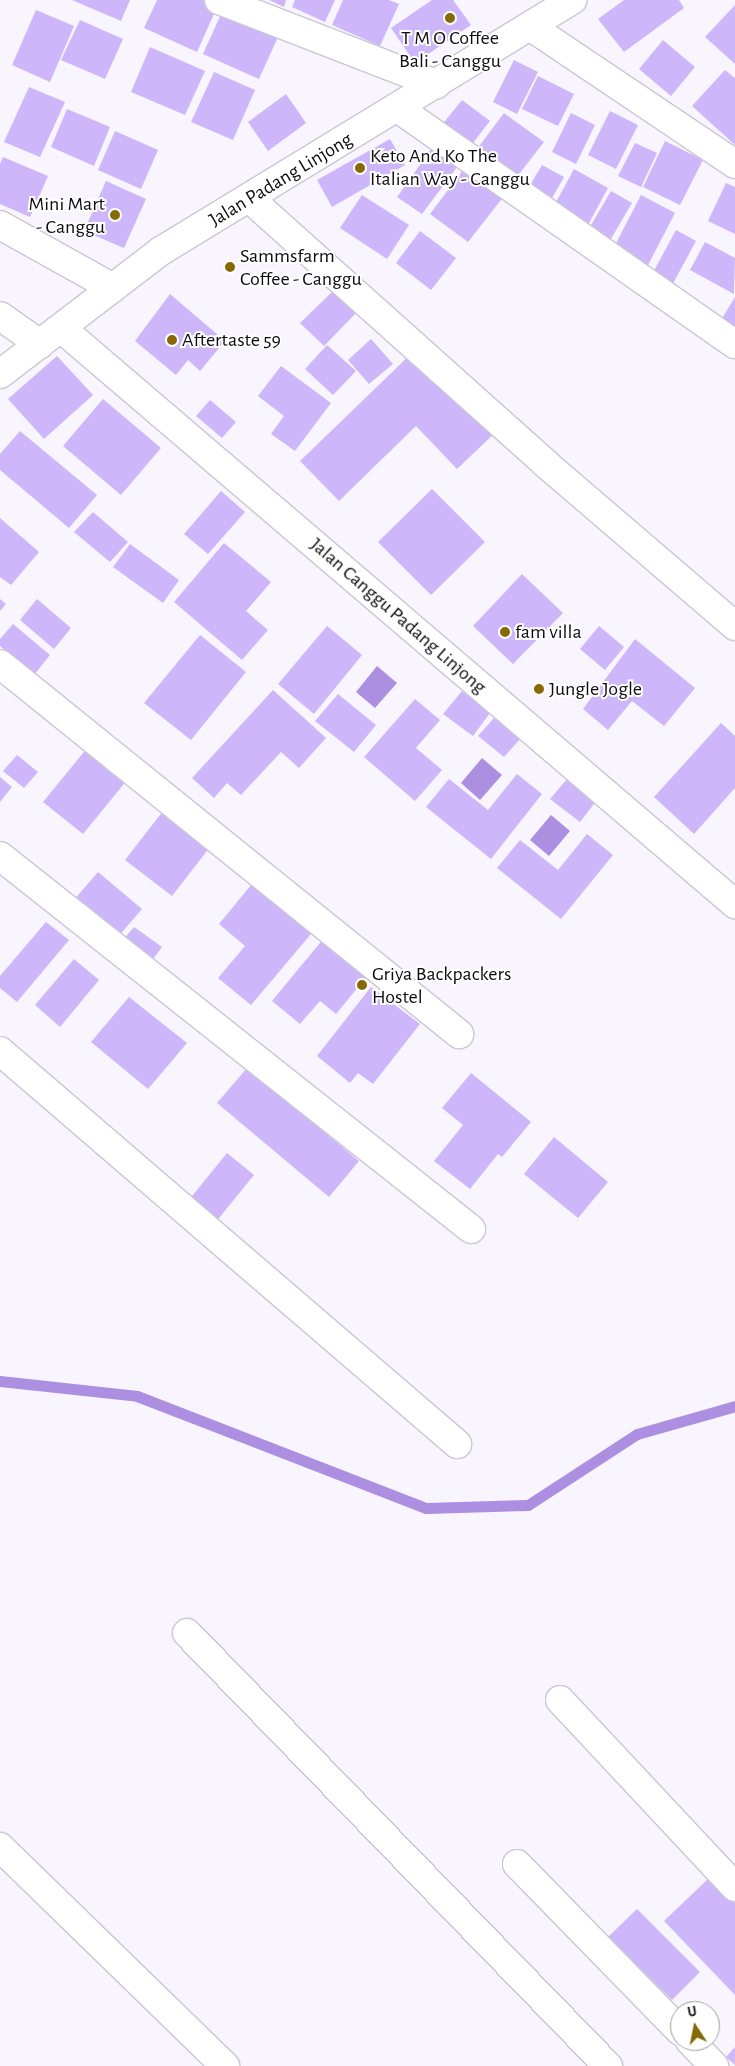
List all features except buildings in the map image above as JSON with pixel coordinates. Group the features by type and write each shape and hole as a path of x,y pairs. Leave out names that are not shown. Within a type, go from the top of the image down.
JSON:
{"street":[{"path":"218,0 436,84"},
{"name":"Jalan Padang Linjong","path":"0,374 161,251 250,199 531,27 565,1"},
{"path":"531,27 735,164"},
{"path":"398,109 735,344"},
{"path":"250,199 546,464 735,626"},
{"path":"0,225 113,288"},
{"name":"Jalan Canggu Padang Linjong","path":"0,316 50,336 735,904"},
{"path":"0,664 459,1034"},
{"path":"0,856 471,1229"},
{"path":"0,1051 457,1444"},
{"path":"186,1633 608,2066"},
{"path":"560,1700 735,1888"},
{"path":"0,1847 225,2066"},
{"path":"518,1864 670,2021"},
{"path":"700,2051 714,2066"}],"shaded area":[{"path":"377,666 397,683 375,708 356,692"},
{"path":"482,758 502,775 480,800 461,783"},
{"path":"551,815 570,831 549,856 530,840"}],"waterway":[{"path":"0,1381 137,1396 426,1508 528,1505 637,1434 735,1406"}],"place":[{"name":"T M O Coffee Bali - Canggu","path":"450,18"},
{"name":"Keto And Ko The Italian Way - Canggu","path":"360,168"},
{"name":"Mini Mart - Canggu","path":"115,215"},
{"name":"Sammsfarm Coffee - Canggu","path":"230,267"},
{"name":"Aftertaste 59","path":"172,340"},
{"name":"fam villa","path":"505,632"},
{"name":"Jungle Jogle","path":"539,689"},
{"name":"Griya Backpackers Hostel","path":"362,985"}]}
